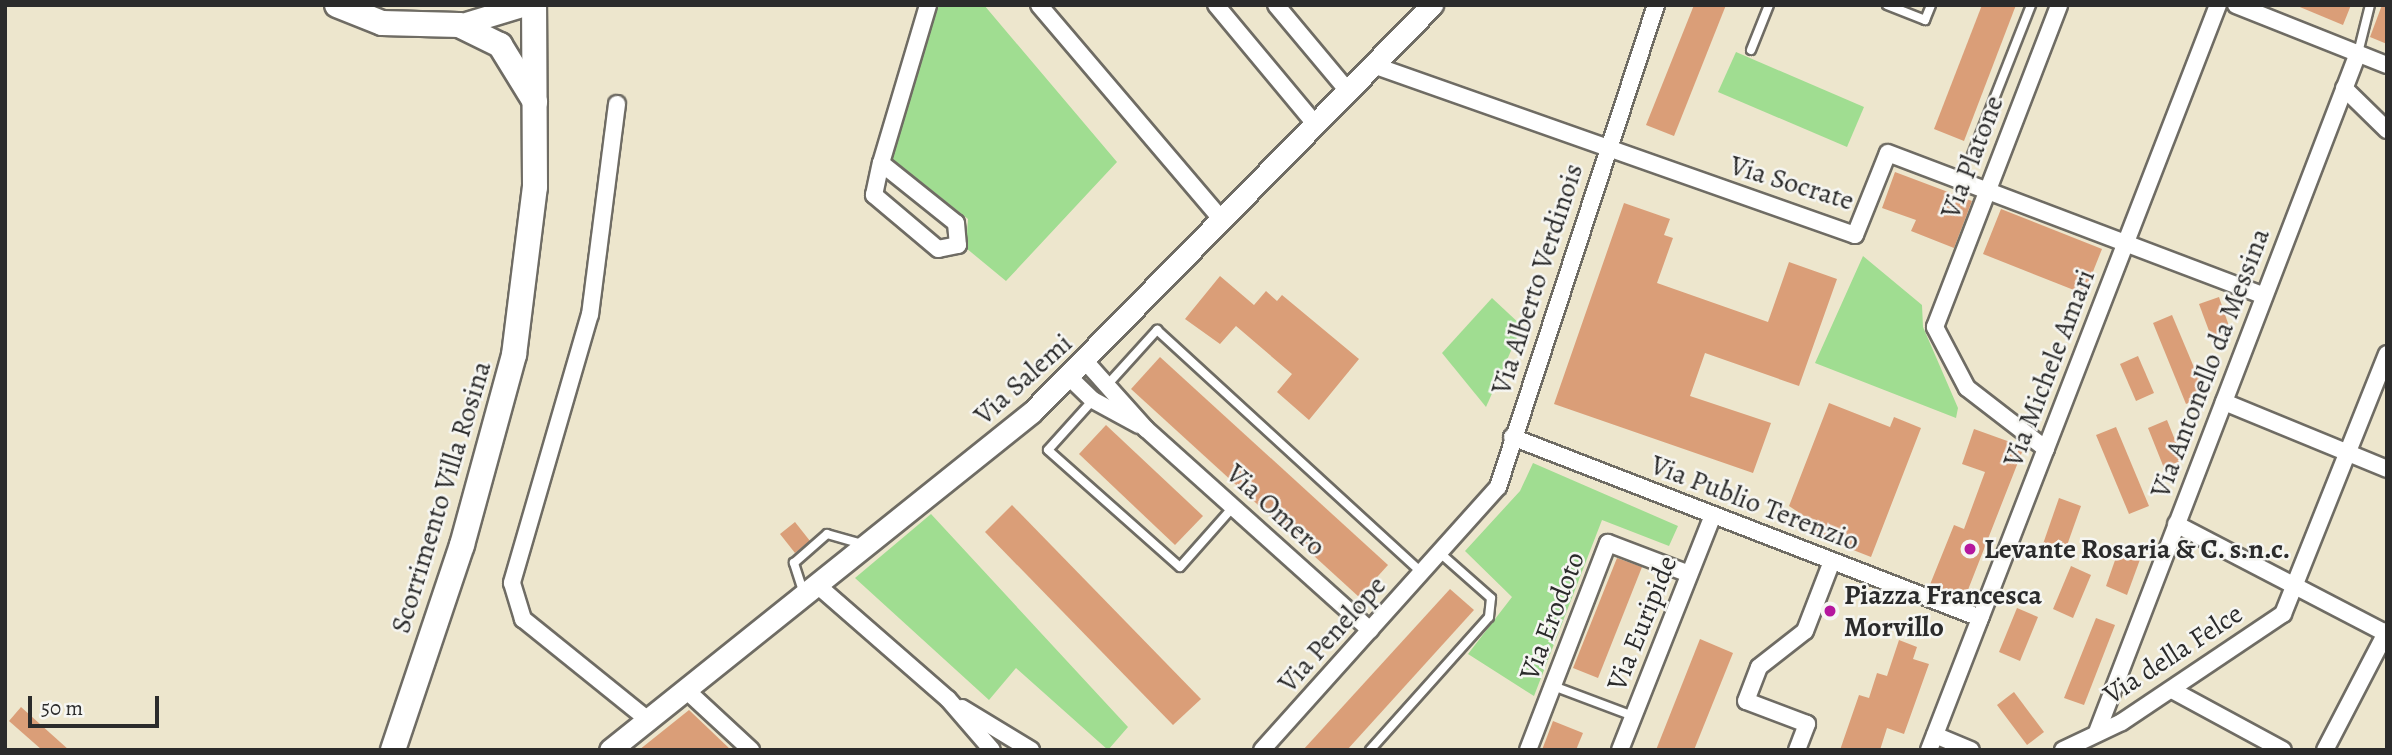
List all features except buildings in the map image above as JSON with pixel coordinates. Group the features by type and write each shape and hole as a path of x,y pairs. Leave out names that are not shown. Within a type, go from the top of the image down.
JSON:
{"main road":[{"path":"337,5 365,20 407,20 457,15 500,46 538,109"},
{"name":"Scorrimento Villa Rosina","path":"393,750 463,545 514,355 538,109 534,5"}],"street":[{"path":"457,15 526,5"},
{"path":"881,163 956,223 958,245 938,249 874,195 881,163 928,5"},
{"path":"1039,5 1223,221"},
{"path":"1216,5 1316,125"},
{"path":"1276,5 1348,91"},
{"name":"Via Salemi","path":"610,750 865,545 1086,362 1432,5"},
{"name":"Via Alberto Verdinois","path":"1440,553 1498,487 1656,5"},
{"name":"Via Platone","path":"2046,449 1967,388 1935,327 2059,5"},
{"name":"Via Michele Amari","path":"1932,743 2218,5"},
{"path":"2236,5 2387,65"},
{"name":"Via Antonello da Messina","path":"2097,732 2358,53"},
{"name":"Via Socrate","path":"1373,65 1855,235 1888,153 2264,296"},
{"path":"2344,88 2387,130"},
{"path":"617,104 590,314 513,583 523,619 648,720"},
{"name":"Via della Felce","path":"2063,750 2172,690 2283,614 2387,354"},
{"path":"1086,362 1109,383 1146,429"},
{"path":"1069,377 1093,400 1146,429"},
{"path":"2224,401 2387,469"},
{"name":"Via Omero","path":"1146,429 1370,631"},
{"name":"Via Publio Terenzio","path":"1512,438 1980,618"},
{"name":"Via Euripide","path":"1620,750 1713,515"},
{"path":"2176,524 2386,633 2325,750"},
{"name":"Via Erodoto","path":"1528,750 1608,543 1689,574"},
{"name":"Via Penelope","path":"1262,750 1440,553"},
{"path":"1797,750 1807,724 1746,701 1759,667 1805,631 1832,561"},
{"path":"810,589 948,699 1031,750"},
{"path":"685,689 751,750"},
{"path":"2172,690 2283,750"},
{"path":"948,699 992,750"},
{"path":"1932,743 1971,750"}],"lane":[{"path":"1751,50 1769,5"},
{"path":"1886,5 1925,20 1931,5"},
{"path":"1972,155 2031,5"},
{"path":"2358,53 2370,5"},
{"path":"1109,383 1157,330 1422,573"},
{"path":"1093,400 1048,450 1180,568 1233,507"},
{"path":"810,589 794,563 827,534 865,545"},
{"path":"1370,750 1489,617 1491,598 1440,553"},
{"path":"1553,686 1633,716"}],"green space":[{"path":"936,5 984,5 1117,162 1006,281 966,248 968,219 891,158"},
{"path":"1736,52 1864,107 1847,147 1718,92"},
{"path":"1863,256 1922,305 1923,327 1958,408 1956,418 1815,363"},
{"path":"1492,298 1522,326 1486,407 1442,353"},
{"path":"1533,463 1678,526 1669,546 1602,520 1534,696 1468,654 1512,597 1465,551 1520,491"},
{"path":"931,514 1128,727 1108,750 1016,668 989,700 855,578"}],"place":[{"name":"Levante Rosaria & C. s.n.c.","path":"1970,549"},
{"name":"Piazza Francesca Morvillo","path":"1830,611"}]}
